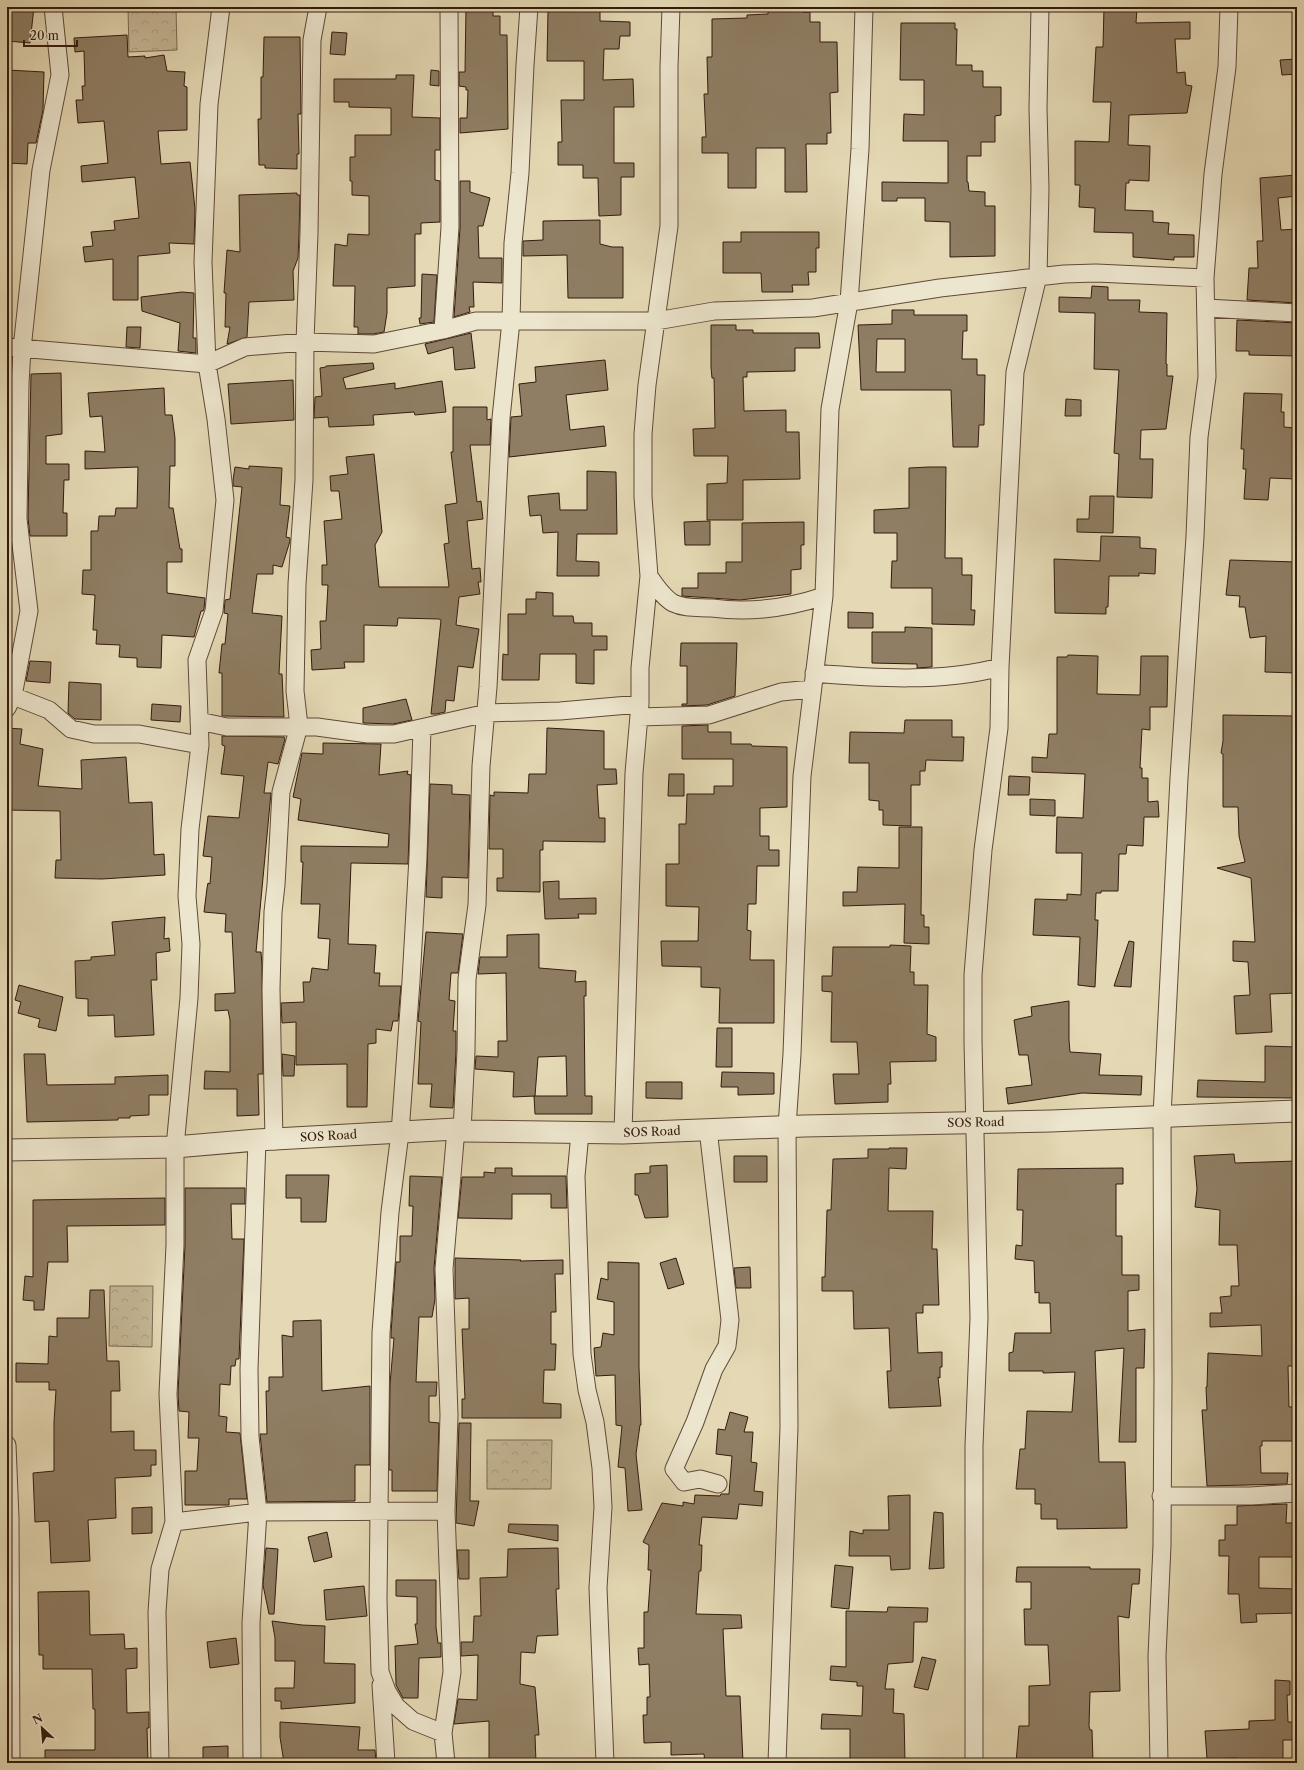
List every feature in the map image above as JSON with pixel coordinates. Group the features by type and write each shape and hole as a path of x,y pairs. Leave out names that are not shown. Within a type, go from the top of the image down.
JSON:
{"street":[{"path":"53,7 60,75 41,170 14,348 18,519 29,611 10,702 49,710 71,729 94,734 139,734 200,745"},
{"path":"160,1763 157,1612 160,1569 174,1522 168,1394 175,1245 176,1147 189,1016 191,944 187,896 190,829 200,745 197,660 214,610 225,500 216,419 207,364 203,262 209,104 220,7"},
{"path":"252,1763 251,1623 258,1512 250,1437 249,1369 265,1140 272,912 276,885 281,792 299,726 295,691 297,584 304,480 305,342 309,233 312,40 318,7"},
{"path":"443,330 450,227 449,7"},
{"path":"446,1763 443,1733 452,1672 446,1511 449,1415 444,1269 466,1051 467,979 477,905 481,766 487,713 501,418 511,321 513,243 520,173 524,65 529,7"},
{"path":"623,1133 634,773 640,710 640,668 649,576 643,497 643,441 647,385 669,226 669,67 671,7"},
{"path":"777,1763 789,1427 787,1127 792,1054 802,776 824,596 830,409 849,302 860,149 864,7"},
{"path":"974,1763 974,1446 979,1318 973,975 982,857 999,728 1000,667 1015,372 1038,276 1040,189 1038,108 1040,7"},
{"path":"1159,1763 1157,1656 1162,1546 1161,1496 1164,1268 1162,1116 1179,778 1195,537 1199,437 1207,377 1205,278 1213,174 1227,67 1229,7"},
{"path":"14,348 207,364 245,347 305,342 374,344 476,322 656,321 714,311 814,308 940,288 1038,276 1096,273 1205,278"},
{"path":"1206,308 1297,313"},
{"path":"649,576 659,590 673,603 691,608 729,611 751,610 791,604 824,596"},
{"path":"199,722 227,726 299,726 368,734 394,734 487,713 640,710 709,715 813,681 859,677 956,675 982,672 1000,667"},
{"path":"386,1763 380,1672 378,1510 380,1332 390,1212 400,1133 418,857 422,728"},
{"name":"SOS Road","path":"7,1150 176,1147 265,1140 459,1130 623,1133 708,1129 1297,1111"},
{"path":"708,1129 730,1320 727,1346 714,1369 695,1422 674,1469 684,1482 700,1480 718,1484"},
{"path":"580,1133 576,1176 582,1354 587,1390 595,1422 601,1468 602,1507 598,1588 604,1763"},
{"path":"7,1445 10,1518 11,1763"},
{"path":"1161,1496 1251,1496 1297,1493"},
{"path":"174,1522 258,1512 378,1510 446,1511"},
{"path":"380,1672 387,1691 396,1706 414,1721 443,1733"}],"green space":[{"path":"176,7 177,50 129,52 128,8"},
{"path":"110,1286 153,1286 152,1347 109,1346"},
{"path":"487,1440 552,1440 551,1489 487,1489"}],"building":[{"path":"7,7 34,7 30,43 7,41"},
{"path":"466,7 493,7 493,16 500,16 500,35 507,35 508,129 460,133 460,118 467,118 468,90 466,90 466,87 459,86 459,72 465,72"},
{"path":"561,7 600,7 600,21 630,22 630,36 620,36 619,49 604,49 603,80 633,79 634,107 614,107 614,163 634,163 634,177 621,177 621,215 599,216 598,178 583,178 583,165 558,165 558,142 562,142 561,100 584,100 584,61 547,61 548,11 561,11"},
{"path":"768,7 803,7 803,12 810,12 810,22 820,22 820,42 837,42 838,92 830,93 831,133 827,133 827,144 806,144 807,192 785,192 785,148 756,148 756,188 728,188 728,153 702,153 702,137 706,137 704,94 708,94 707,57 712,57 712,19 747,18 747,15 768,14"},
{"path":"1104,7 1137,7 1136,23 1190,22 1190,39 1175,39 1177,73 1185,72 1186,85 1192,86 1187,113 1129,115 1128,145 1150,146 1149,181 1129,180 1129,183 1126,183 1125,210 1153,211 1153,222 1169,223 1168,234 1194,235 1194,257 1174,257 1174,260 1133,257 1133,233 1094,232 1095,208 1079,207 1080,185 1075,185 1075,141 1109,142 1111,102 1093,102 1096,47 1103,47"},
{"path":"901,23 955,23 955,29 957,29 956,65 972,65 972,71 983,71 983,87 1001,87 1001,115 995,116 995,142 981,142 981,156 967,156 967,182 969,191 985,192 985,206 995,206 995,256 950,257 950,222 925,221 925,198 897,198 897,201 882,201 882,182 948,183 948,141 903,141 904,114 924,115 924,80 900,80"},
{"path":"332,32 347,33 345,55 330,54"},
{"path":"127,35 128,57 145,56 145,58 164,55 167,71 185,72 184,86 187,87 187,130 158,131 161,164 190,162 195,209 194,244 169,243 170,253 138,256 138,300 113,300 113,259 85,262 83,247 93,246 91,232 115,230 114,221 139,218 135,177 82,182 81,166 108,163 104,121 78,123 76,100 83,100 82,86 85,86 84,51 75,52 74,38"},
{"path":"264,37 300,37 301,114 298,114 299,154 297,154 297,169 265,168 265,165 259,165 258,119 261,119 261,77 263,77"},
{"path":"1297,59 1297,74 1282,75 1280,60"},
{"path":"7,70 44,72 43,110 36,143 28,143 27,164 7,163"},
{"path":"431,70 439,71 439,86 430,85"},
{"path":"396,75 414,75 412,117 440,118 440,150 435,150 435,180 440,181 440,222 421,223 421,234 415,234 415,286 387,288 387,313 384,332 358,334 358,327 354,327 355,286 333,286 335,244 347,246 348,234 369,235 369,196 352,195 352,181 350,181 350,157 355,157 355,135 391,135 391,108 349,107 349,102 334,102 334,79 396,79"},
{"path":"1296,175 1297,196 1278,198 1281,230 1297,229 1297,303 1247,300 1249,268 1258,268 1257,241 1263,241 1260,178"},
{"path":"460,181 470,181 470,192 490,198 483,226 478,226 479,258 502,258 502,283 473,282 474,307 469,307 470,312 454,317 460,228"},
{"path":"297,193 297,195 300,195 299,233 298,258 293,271 294,300 249,302 247,337 227,344 230,327 225,327 226,293 224,293 227,250 240,252 239,195"},
{"path":"600,220 600,244 612,247 623,247 623,298 568,298 567,255 523,256 523,241 543,240 543,221"},
{"path":"741,232 819,232 819,248 816,248 816,272 808,272 809,285 792,285 793,292 762,292 761,273 723,273 723,242 741,242"},
{"path":"422,274 437,275 434,322 420,324 419,318 421,318"},
{"path":"1092,286 1108,287 1108,300 1140,300 1139,312 1167,313 1167,376 1173,376 1166,429 1141,430 1140,459 1153,459 1152,498 1117,497 1119,454 1114,453 1119,370 1094,369 1095,313 1059,312 1059,297 1091,298"},
{"path":"182,292 194,293 193,338 196,338 196,353 178,351 180,323 142,311 141,297"},
{"path":"892,310 914,310 914,315 967,315 967,331 963,331 962,359 977,359 977,375 985,375 984,425 979,425 978,447 953,447 951,390 861,390 858,325 892,324","holes":["877,339 905,339 905,372 876,372"]},
{"path":"1237,320 1297,323 1297,356 1249,355 1249,351 1236,351"},
{"path":"711,325 736,325 736,330 753,330 753,333 819,333 820,348 795,348 795,371 747,372 747,377 743,377 744,411 786,410 786,432 799,432 800,479 743,480 743,520 707,520 707,484 727,483 728,456 694,456 693,429 715,428 714,378 712,378 711,367"},
{"path":"127,327 141,327 140,348 126,347"},
{"path":"471,333 475,368 455,370 453,347 428,354 425,344"},
{"path":"605,360 608,390 566,395 570,430 604,426 606,446 509,457 511,417 522,416 519,384 536,382 535,367"},
{"path":"373,363 374,369 343,378 346,389 395,383 395,389 442,381 446,412 415,415 414,412 373,415 374,425 329,427 328,417 314,418 315,397 322,396 320,368 326,366"},
{"path":"61,373 62,434 46,436 46,464 69,464 69,480 64,480 63,513 67,513 67,536 30,536 28,518 31,374"},
{"path":"7,374 11,374 10,414 7,414"},
{"path":"293,380 294,420 231,424 228,384"},
{"path":"164,388 165,415 172,415 175,438 175,466 170,466 169,508 173,508 180,549 182,549 182,562 167,562 167,593 205,598 204,609 201,611 194,637 162,635 161,668 137,667 137,658 119,657 120,645 96,644 97,630 93,630 95,595 82,594 83,570 91,570 91,531 98,531 99,516 115,516 116,508 137,508 138,467 85,469 85,451 105,452 102,416 90,417 88,393"},
{"path":"1244,393 1282,394 1281,412 1284,412 1284,427 1295,428 1295,439 1297,439 1296,479 1270,478 1268,500 1244,499 1246,469 1243,469 1244,449 1241,449"},
{"path":"1066,399 1081,400 1081,416 1065,416"},
{"path":"453,407 487,407 487,420 491,419 490,445 470,445 477,502 481,501 483,519 467,521 472,569 480,568 481,582 478,582 480,594 459,597 456,625 479,629 473,668 458,666 454,701 446,700 445,712 431,714 441,620 398,618 397,626 364,625 364,662 344,662 345,668 312,670 311,650 321,649 320,621 326,621 328,585 322,585 322,565 327,565 324,521 342,519 339,491 331,491 330,476 348,474 346,457 374,454 382,532 375,545 379,587 449,587 444,544 449,543 445,505 457,503 451,452 453,452"},
{"path":"249,466 282,468 280,505 290,506 286,537 290,538 290,541 282,567 273,565 273,574 257,574 252,613 282,616 279,674 282,674 284,717 222,716 222,673 219,673 222,644 225,644 228,614 224,613 225,600 230,599 242,487 233,486 233,480 235,467 249,469"},
{"path":"946,467 945,558 962,558 962,575 972,575 971,610 975,610 974,625 932,624 932,588 891,588 892,561 897,561 897,533 874,533 874,510 909,508 909,468"},
{"path":"587,471 616,472 617,534 577,534 576,561 599,562 599,576 557,576 558,532 543,533 541,515 530,516 528,496 559,493 560,510 587,510"},
{"path":"1090,496 1114,496 1113,533 1077,532 1077,519 1089,519"},
{"path":"710,521 710,545 685,545 684,522"},
{"path":"804,522 804,545 801,545 801,569 791,570 791,594 740,600 682,596 682,588 698,588 698,573 726,573 726,562 742,562 742,523"},
{"path":"1101,536 1140,537 1140,548 1156,549 1155,574 1139,573 1139,576 1109,576 1108,607 1106,607 1106,614 1055,613 1054,559 1100,561"},
{"path":"1230,560 1297,562 1297,673 1265,672 1266,636 1250,638 1245,607 1239,607 1240,596 1226,595"},
{"path":"536,592 553,593 553,616 573,616 574,623 592,623 592,636 607,636 607,650 594,650 594,684 576,683 576,654 540,654 539,680 502,680 503,654 508,655 508,614 526,614 526,599 536,599"},
{"path":"848,612 873,613 873,628 848,628"},
{"path":"905,627 932,628 932,667 917,668 917,664 872,663 872,632 905,632"},
{"path":"681,643 737,643 735,696 707,705 682,706 682,704 687,704 687,666 680,666"},
{"path":"1068,655 1098,656 1097,694 1140,695 1141,656 1168,656 1167,707 1150,707 1150,730 1142,729 1140,768 1142,768 1142,778 1148,778 1148,802 1158,801 1159,817 1144,817 1143,846 1127,845 1126,854 1119,854 1118,891 1101,891 1101,893 1096,893 1095,920 1098,920 1095,987 1078,985 1080,937 1033,935 1035,899 1067,900 1067,894 1081,895 1082,853 1056,853 1057,817 1083,818 1085,774 1032,772 1032,757 1047,758 1049,734 1057,734 1057,657 1067,657"},
{"path":"30,661 51,662 50,683 26,681"},
{"path":"69,682 101,684 101,720 75,719 68,713"},
{"path":"406,699 412,720 393,724 363,723 363,708"},
{"path":"152,704 181,706 180,722 151,720"},
{"path":"1223,715 1297,716 1297,911 1295,911 1297,993 1270,994 1272,1032 1236,1034 1234,996 1250,995 1248,962 1233,961 1233,941 1255,942 1251,878 1217,868 1245,862 1239,836 1238,807 1223,807 1223,754 1221,753 1223,741"},
{"path":"905,720 952,720 952,737 964,737 963,761 926,760 925,771 920,771 920,785 911,785 911,826 883,825 883,810 879,810 879,801 869,800 869,763 849,763 850,732 904,733"},
{"path":"708,725 708,732 731,732 731,744 787,747 787,807 760,808 760,836 769,836 769,850 779,850 779,866 757,866 756,904 748,904 747,930 751,931 750,960 774,960 774,1023 719,1023 720,988 701,987 701,967 662,966 661,941 698,941 699,907 666,906 666,864 679,864 679,824 686,824 687,794 714,794 714,786 733,786 733,759 682,759 682,726"},
{"path":"7,728 22,729 20,744 43,749 38,786 82,789 81,760 126,757 129,803 152,802 154,855 164,854 165,875 102,879 55,878 56,860 61,860 60,811 7,810"},
{"path":"547,728 604,731 604,769 616,769 617,784 597,785 599,818 605,818 605,842 543,841 543,850 540,850 540,892 497,891 497,878 503,878 503,849 489,849 490,795 494,796 494,792 528,793 529,774 546,774"},
{"path":"222,736 284,737 285,739 278,764 268,762 264,793 271,793 256,952 261,952 262,965 263,1074 258,1074 259,1115 237,1116 237,1089 204,1089 205,1071 230,1072 230,1020 228,1010 215,1011 215,994 235,993 232,932 225,932 226,914 204,912 208,883 210,884 212,857 203,856 208,816 239,818 244,776 221,774 225,746 222,745"},
{"path":"323,743 381,744 379,775 408,771 407,774 411,775 408,864 351,863 348,944 376,945 374,973 380,973 379,986 401,986 398,1021 393,1021 391,1031 376,1029 376,1043 368,1044 367,1107 347,1107 347,1064 296,1065 296,1022 282,1023 281,1003 304,1002 303,982 310,982 312,968 328,970 330,939 318,938 320,904 301,904 303,862 301,862 301,846 388,847 389,834 298,820 301,799 293,797 302,753 323,754"},
{"path":"669,774 684,774 684,796 668,796"},
{"path":"1009,776 1030,777 1029,795 1008,795"},
{"path":"430,784 452,785 452,794 470,795 468,878 442,877 442,898 426,897"},
{"path":"1030,799 1055,800 1055,816 1030,815"},
{"path":"899,827 922,827 921,915 924,915 924,927 929,927 929,944 904,943 905,904 843,906 843,892 857,892 858,867 899,868"},
{"path":"559,881 559,899 596,898 596,914 578,914 579,918 545,919 543,882"},
{"path":"165,917 164,939 169,938 170,951 156,953 157,980 151,980 154,1035 115,1037 114,1015 88,1016 88,999 76,998 75,961 91,960 91,957 115,955 112,922"},
{"path":"426,932 463,934 458,973 451,973 449,1000 455,1001 453,1031 456,1031 456,1051 453,1108 430,1107 432,1084 418,1084 421,1022 418,1021"},
{"path":"539,934 539,968 576,971 575,982 586,981 586,996 584,996 585,1096 592,1096 592,1114 535,1114 534,1096 513,1097 514,1072 475,1069 476,1056 498,1057 498,1041 507,1041 506,973 478,974 480,957 507,957 507,935","holes":["566,1056 567,1096 535,1096 538,1057"]},
{"path":"1129,941 1134,942 1131,987 1114,986"},
{"path":"890,945 911,946 910,972 914,972 914,985 928,985 927,1034 936,1037 936,1061 890,1062 891,1084 888,1084 888,1102 835,1104 833,1074 859,1074 857,1042 831,1042 832,992 822,991 822,976 832,976 833,947 890,947"},
{"path":"19,985 63,997 56,1031 38,1027 40,1019 18,1013 21,1002 15,1000"},
{"path":"1069,1001 1070,1052 1101,1054 1099,1075 1142,1076 1141,1095 1082,1093 1008,1104 1006,1088 1032,1085 1028,1055 1019,1055 1014,1020 1032,1016 1031,1007"},
{"path":"717,1028 732,1028 732,1067 716,1067"},
{"path":"1265,1046 1297,1047 1297,1098 1197,1097 1198,1080 1265,1082"},
{"path":"24,1054 45,1054 47,1085 115,1084 115,1077 168,1075 168,1095 149,1095 149,1115 130,1116 130,1118 118,1118 118,1120 27,1122"},
{"path":"282,1054 295,1056 294,1076 283,1076"},
{"path":"722,1072 774,1073 774,1094 738,1095 738,1087 721,1087"},
{"path":"646,1082 682,1082 682,1099 646,1098"},
{"path":"907,1148 906,1169 889,1168 888,1211 933,1211 932,1249 937,1249 939,1305 923,1305 923,1313 916,1313 918,1353 942,1352 942,1367 940,1367 940,1378 938,1377 941,1406 889,1408 887,1371 891,1371 889,1328 854,1329 853,1291 822,1291 822,1277 825,1277 827,1210 831,1210 833,1159 868,1158 868,1149"},
{"path":"1234,1154 1235,1163 1297,1161 1297,1366 1288,1366 1289,1407 1297,1407 1297,1441 1262,1441 1262,1446 1260,1446 1261,1473 1288,1473 1287,1484 1207,1486 1202,1410 1207,1410 1206,1387 1208,1353 1262,1356 1261,1325 1210,1327 1210,1313 1222,1313 1220,1297 1231,1296 1231,1286 1239,1286 1237,1245 1219,1245 1220,1210 1195,1207 1197,1189 1194,1156"},
{"path":"734,1156 767,1156 767,1182 734,1182"},
{"path":"667,1165 668,1217 645,1218 638,1195 635,1195 635,1174 650,1173 650,1166"},
{"path":"495,1168 512,1168 512,1176 566,1176 567,1208 551,1208 551,1194 512,1194 512,1219 458,1218 462,1177 484,1177 484,1172 495,1173"},
{"path":"1123,1168 1123,1184 1116,1184 1116,1236 1122,1236 1122,1275 1139,1275 1139,1290 1128,1291 1128,1331 1145,1329 1144,1368 1136,1368 1136,1442 1119,1442 1124,1348 1095,1351 1099,1462 1125,1462 1127,1528 1057,1529 1057,1519 1041,1519 1041,1504 1035,1504 1035,1489 1016,1489 1020,1449 1025,1449 1027,1411 1072,1412 1075,1372 1043,1373 1043,1371 1009,1371 1009,1353 1013,1352 1015,1333 1051,1333 1050,1303 1039,1303 1039,1292 1035,1293 1034,1261 1015,1259 1016,1245 1022,1246 1023,1210 1017,1210 1018,1169"},
{"path":"286,1175 329,1175 326,1222 301,1222 301,1198 286,1198"},
{"path":"410,1176 442,1177 434,1268 435,1299 432,1317 419,1317 416,1382 437,1382 436,1396 429,1396 429,1422 439,1423 437,1491 392,1491 392,1470 389,1470 390,1384 394,1338 391,1338 391,1333 396,1262 400,1262 400,1236 412,1236 413,1206 409,1206"},
{"path":"185,1188 245,1188 245,1204 231,1204 232,1239 244,1239 239,1359 236,1359 235,1366 231,1366 230,1385 220,1384 219,1416 227,1417 226,1432 240,1433 247,1499 229,1499 229,1505 185,1505 185,1471 197,1471 199,1438 188,1438 189,1412 179,1411 178,1394 185,1245"},
{"path":"165,1198 165,1225 67,1226 68,1262 48,1262 44,1310 34,1310 34,1301 23,1300 25,1276 33,1277 33,1200"},
{"path":"455,1258 521,1260 520,1261 563,1260 563,1274 555,1274 556,1312 551,1312 551,1344 556,1344 555,1370 544,1370 543,1403 561,1404 561,1418 462,1418 462,1399 465,1399 462,1329 469,1329 469,1298 455,1299"},
{"path":"676,1258 684,1284 668,1289 660,1263"},
{"path":"608,1262 639,1263 639,1367 641,1425 636,1454 642,1510 628,1511 625,1468 618,1467 622,1426 616,1425 615,1375 596,1376 594,1348 601,1347 603,1333 614,1335 614,1302 597,1299 601,1278 608,1280"},
{"path":"750,1267 751,1288 736,1288 734,1268"},
{"path":"90,1290 104,1290 107,1361 119,1361 120,1391 111,1391 111,1432 134,1431 134,1450 156,1450 156,1465 151,1465 151,1476 115,1478 116,1518 88,1520 90,1561 51,1563 49,1521 35,1522 33,1473 54,1471 54,1422 56,1390 49,1390 49,1382 16,1382 16,1363 48,1364 49,1336 57,1337 57,1318 89,1318"},
{"path":"321,1320 322,1391 370,1386 370,1465 355,1465 355,1501 267,1502 260,1434 267,1434 266,1391 269,1391 269,1377 283,1377 282,1335 293,1337 293,1321"},
{"path":"730,1412 748,1417 744,1432 753,1432 751,1462 757,1463 754,1491 763,1492 762,1506 739,1504 737,1519 702,1517 699,1545 702,1545 701,1571 699,1571 696,1614 741,1615 742,1628 723,1629 726,1696 740,1696 743,1762 705,1763 704,1754 671,1755 671,1742 644,1743 643,1715 647,1715 647,1697 650,1697 649,1664 639,1665 638,1648 644,1648 644,1612 648,1612 651,1570 648,1570 649,1545 643,1542 662,1503 683,1506 683,1502 694,1504 695,1495 720,1496 721,1494 729,1494 732,1456 716,1454 718,1429 725,1430"},
{"path":"459,1423 471,1423 470,1501 479,1501 474,1526 456,1523"},
{"path":"910,1495 910,1569 891,1570 890,1556 849,1556 850,1531 863,1534 863,1530 889,1530 888,1496"},
{"path":"1287,1504 1286,1523 1297,1523 1297,1557 1259,1557 1259,1588 1297,1589 1297,1613 1256,1614 1257,1622 1241,1623 1239,1594 1228,1594 1229,1556 1219,1556 1219,1540 1225,1540 1225,1525 1237,1525 1237,1506"},
{"path":"152,1507 152,1533 132,1534 132,1508"},
{"path":"934,1512 943,1513 944,1568 929,1569"},
{"path":"509,1524 558,1525 558,1541 508,1532"},
{"path":"327,1532 332,1557 314,1562 308,1537"},
{"path":"266,1548 278,1549 274,1614 269,1614 263,1585"},
{"path":"558,1548 559,1589 556,1589 558,1635 537,1636 535,1653 521,1652 520,1684 535,1687 539,1735 535,1735 536,1763 489,1763 489,1721 454,1724 458,1699 477,1700 478,1655 461,1656 461,1642 473,1642 474,1616 481,1616 480,1578 507,1577 508,1549"},
{"path":"457,1550 469,1550 469,1579 459,1579"},
{"path":"835,1565 853,1567 849,1609 831,1607"},
{"path":"1017,1567 1140,1569 1139,1584 1132,1584 1129,1618 1118,1616 1120,1691 1090,1692 1089,1726 1090,1730 1092,1730 1093,1763 1016,1763 1019,1726 1029,1726 1029,1686 1050,1685 1048,1645 1025,1645 1024,1609 1031,1609 1031,1582 1016,1582"},
{"path":"396,1580 436,1580 436,1627 438,1643 441,1643 441,1657 419,1658 418,1698 403,1698 396,1685 395,1646 418,1644 415,1624 417,1624 417,1597 396,1596"},
{"path":"364,1586 367,1616 326,1620 324,1590"},
{"path":"89,1591 90,1635 124,1634 125,1649 137,1648 137,1668 126,1669 127,1713 149,1712 149,1728 147,1728 148,1763 45,1763 45,1750 95,1750 95,1709 93,1709 92,1669 43,1669 43,1655 39,1655 38,1592"},
{"path":"888,1607 928,1608 927,1622 914,1622 913,1662 888,1664 885,1689 894,1689 893,1713 904,1714 905,1763 850,1763 850,1729 821,1729 822,1714 862,1716 863,1686 857,1686 857,1682 830,1680 831,1666 846,1667 846,1611 887,1612"},
{"path":"272,1621 325,1626 324,1663 355,1664 355,1703 281,1709 281,1701 275,1701 275,1688 294,1688 295,1661 275,1661 275,1638"},
{"path":"236,1638 239,1664 210,1668 207,1642"},
{"path":"922,1657 936,1660 928,1690 914,1687"},
{"path":"1275,1680 1290,1681 1290,1695 1287,1695 1288,1722 1297,1722 1297,1740 1283,1740 1283,1763 1237,1763 1237,1758 1207,1759 1205,1731 1249,1729 1249,1721 1275,1720"},
{"path":"280,1722 360,1727 358,1750 375,1750 376,1763 284,1763 280,1737"},
{"path":"228,1746 228,1763 203,1763 203,1747"}]}
